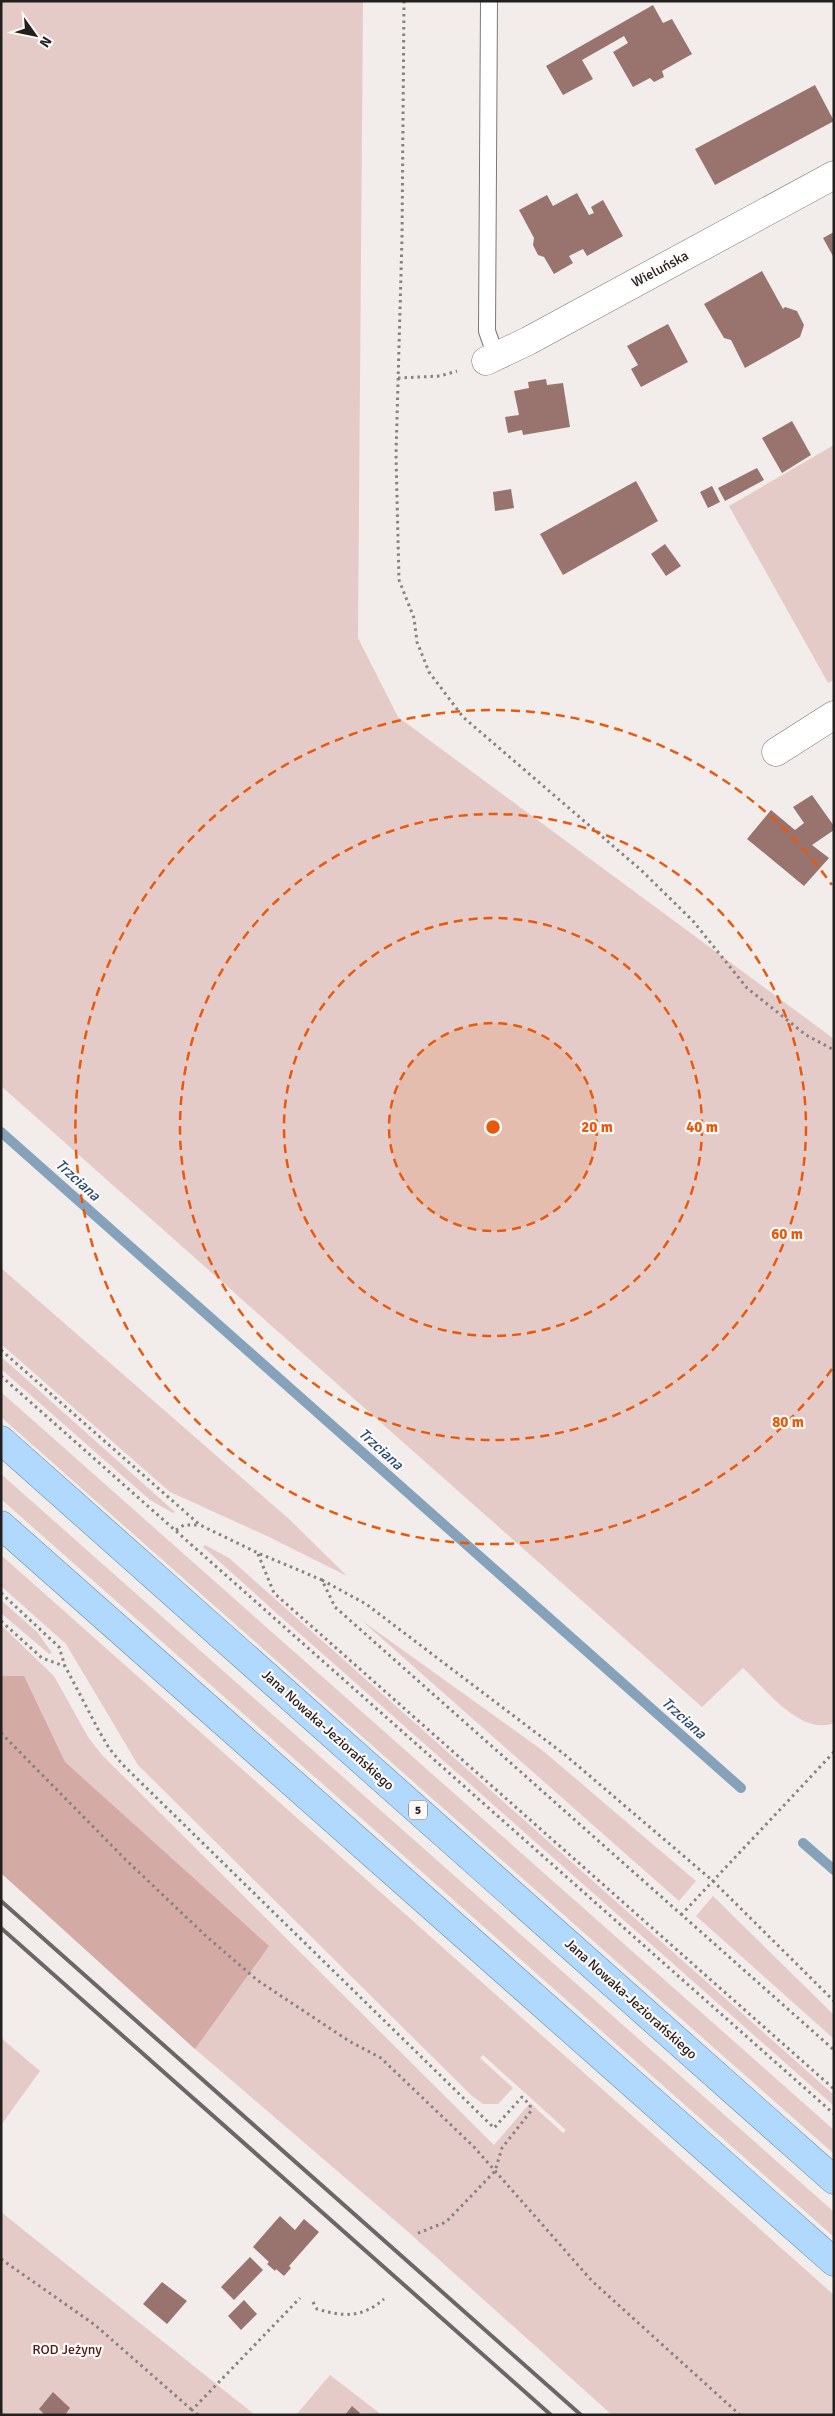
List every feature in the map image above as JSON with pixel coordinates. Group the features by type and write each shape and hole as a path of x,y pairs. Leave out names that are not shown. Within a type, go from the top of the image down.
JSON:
{"main road":[{"name":"Jana Nowaka-Jeziorańskiego","path":"1,1440 834,2180"},
{"path":"1,1526 834,2262"}],"street":[{"name":"Wieluńska","path":"491,359 834,175"},
{"path":"776,752 834,715"}],"lane":[{"path":"489,1 487,330 491,359"}],"path":[{"path":"404,1 402,238 396,455 399,580 414,618 418,642 429,672 463,717 641,870 693,921 747,988 806,1035 834,1050"},
{"path":"398,378 440,376 491,359"},
{"path":"1,1350 200,1525 258,1553 322,1580 366,1604 564,1754 713,1881 834,2000"},
{"path":"1,1376 834,2114"},
{"path":"176,1530 184,1525 200,1525"},
{"path":"258,1553 274,1593 834,2089"},
{"path":"322,1580 334,1608 834,2050"},
{"path":"1,1592 59,1647 65,1666 109,1748 122,1764 494,2128 522,2097 530,2105 531,2111 502,2148 495,2171 446,2222 416,2234"},
{"path":"1,1621 42,1658 65,1666"},
{"path":"1,1733 125,1859 206,1936 257,1980 349,2041 381,2058 474,2147 592,2281 740,2415"},
{"path":"681,1915 809,1776 834,1752"},
{"path":"1,2259 95,2325 198,2415"},
{"path":"192,2410 300,2298"},
{"path":"313,2302 317,2309 341,2316 372,2309 384,2299"}],"green space":[{"path":"1,1 363,1 358,638 398,717 834,1039 834,1723 821,1725 809,1723 796,1717 772,1698 743,1668 702,1707 1,1086"},
{"path":"834,445 834,680 828,683 729,506"},
{"path":"1,1268 288,1518 347,1576 267,1536 170,1492 1,1344"},
{"path":"1,1357 175,1512 173,1513 150,1500 1,1369"},
{"path":"1,1392 834,2130 834,2154 1,1417"},
{"path":"1,1474 834,2212 834,2237 1,1499"},
{"path":"205,1545 229,1558 834,2095 834,2106 272,1609 203,1547"},
{"path":"1,1555 834,2295 834,2415 612,2415 406,2230 195,2049 1,1873 1,1625 54,1676 88,1737 102,1755 494,2145 530,2103 563,2133 566,2130 483,2055 480,2058 513,2088 498,2104 483,2104 472,2096 138,1765 66,1644 1,1586"},
{"path":"1,1600 38,1633 52,1653 49,1654 1,1613"},
{"path":"361,1620 542,1750 696,1881 679,1901"},
{"path":"713,1896 834,2015 834,2039 696,1916"},
{"path":"1,2038 40,2071 1,2125"},
{"name":"ROD Jeżyny","path":"1,2212 255,2415 1,2415"},
{"path":"330,2375 382,2415 296,2415"}],"shaded area":[{"path":"1,1676 24,1676 65,1762 269,1946 195,2049 1,1873"}],"building":[{"path":"653,5 663,23 672,19 692,54 662,71 664,77 654,82 650,78 633,87 613,52 628,43 624,36 582,60 593,79 563,95 546,66"},
{"path":"815,85 834,121 715,185 695,149"},
{"path":"577,193 589,215 594,213 591,207 603,200 623,236 587,256 583,249 569,256 573,263 554,274 544,257 538,255 533,245 534,238 519,210 547,195 553,206"},
{"path":"834,232 834,258 823,238"},
{"path":"762,271 783,309 785,307 797,311 804,325 800,337 745,368 731,340 724,338 704,304"},
{"path":"668,324 688,362 641,387 631,369 638,365 627,346"},
{"path":"546,379 547,385 563,383 570,427 523,435 522,430 508,433 505,417 519,415 514,391 529,388 528,382"},
{"path":"792,421 811,455 782,473 762,438"},
{"path":"757,468 764,480 725,501 718,488"},
{"path":"636,481 658,521 563,575 540,534"},
{"path":"712,486 720,502 708,508 700,492"},
{"path":"511,489 514,508 495,511 493,492"},
{"path":"665,544 681,566 666,576 651,554"},
{"path":"812,795 834,826 834,830 812,845 829,858 804,886 747,839 771,810 795,830 804,823 793,807"},
{"path":"280,2216 295,2230 304,2219 319,2232 289,2266 291,2268 284,2276 267,2264 269,2262 253,2247"},
{"path":"250,2257 263,2270 234,2300 221,2287"},
{"path":"162,2282 187,2301 167,2324 143,2304"},
{"path":"244,2300 257,2314 241,2330 228,2316"},
{"path":"53,2392 70,2408 65,2415 45,2415 39,2409"},
{"path":"352,2406 360,2413 358,2415 345,2415"}],"waterway":[{"name":"Trzciana","path":"1,1132 741,1788"},
{"name":"Trzciana","path":"803,1843 834,1870"}],"railway":[{"path":"1,1901 581,2415"},
{"path":"1,1928 551,2415"}]}
